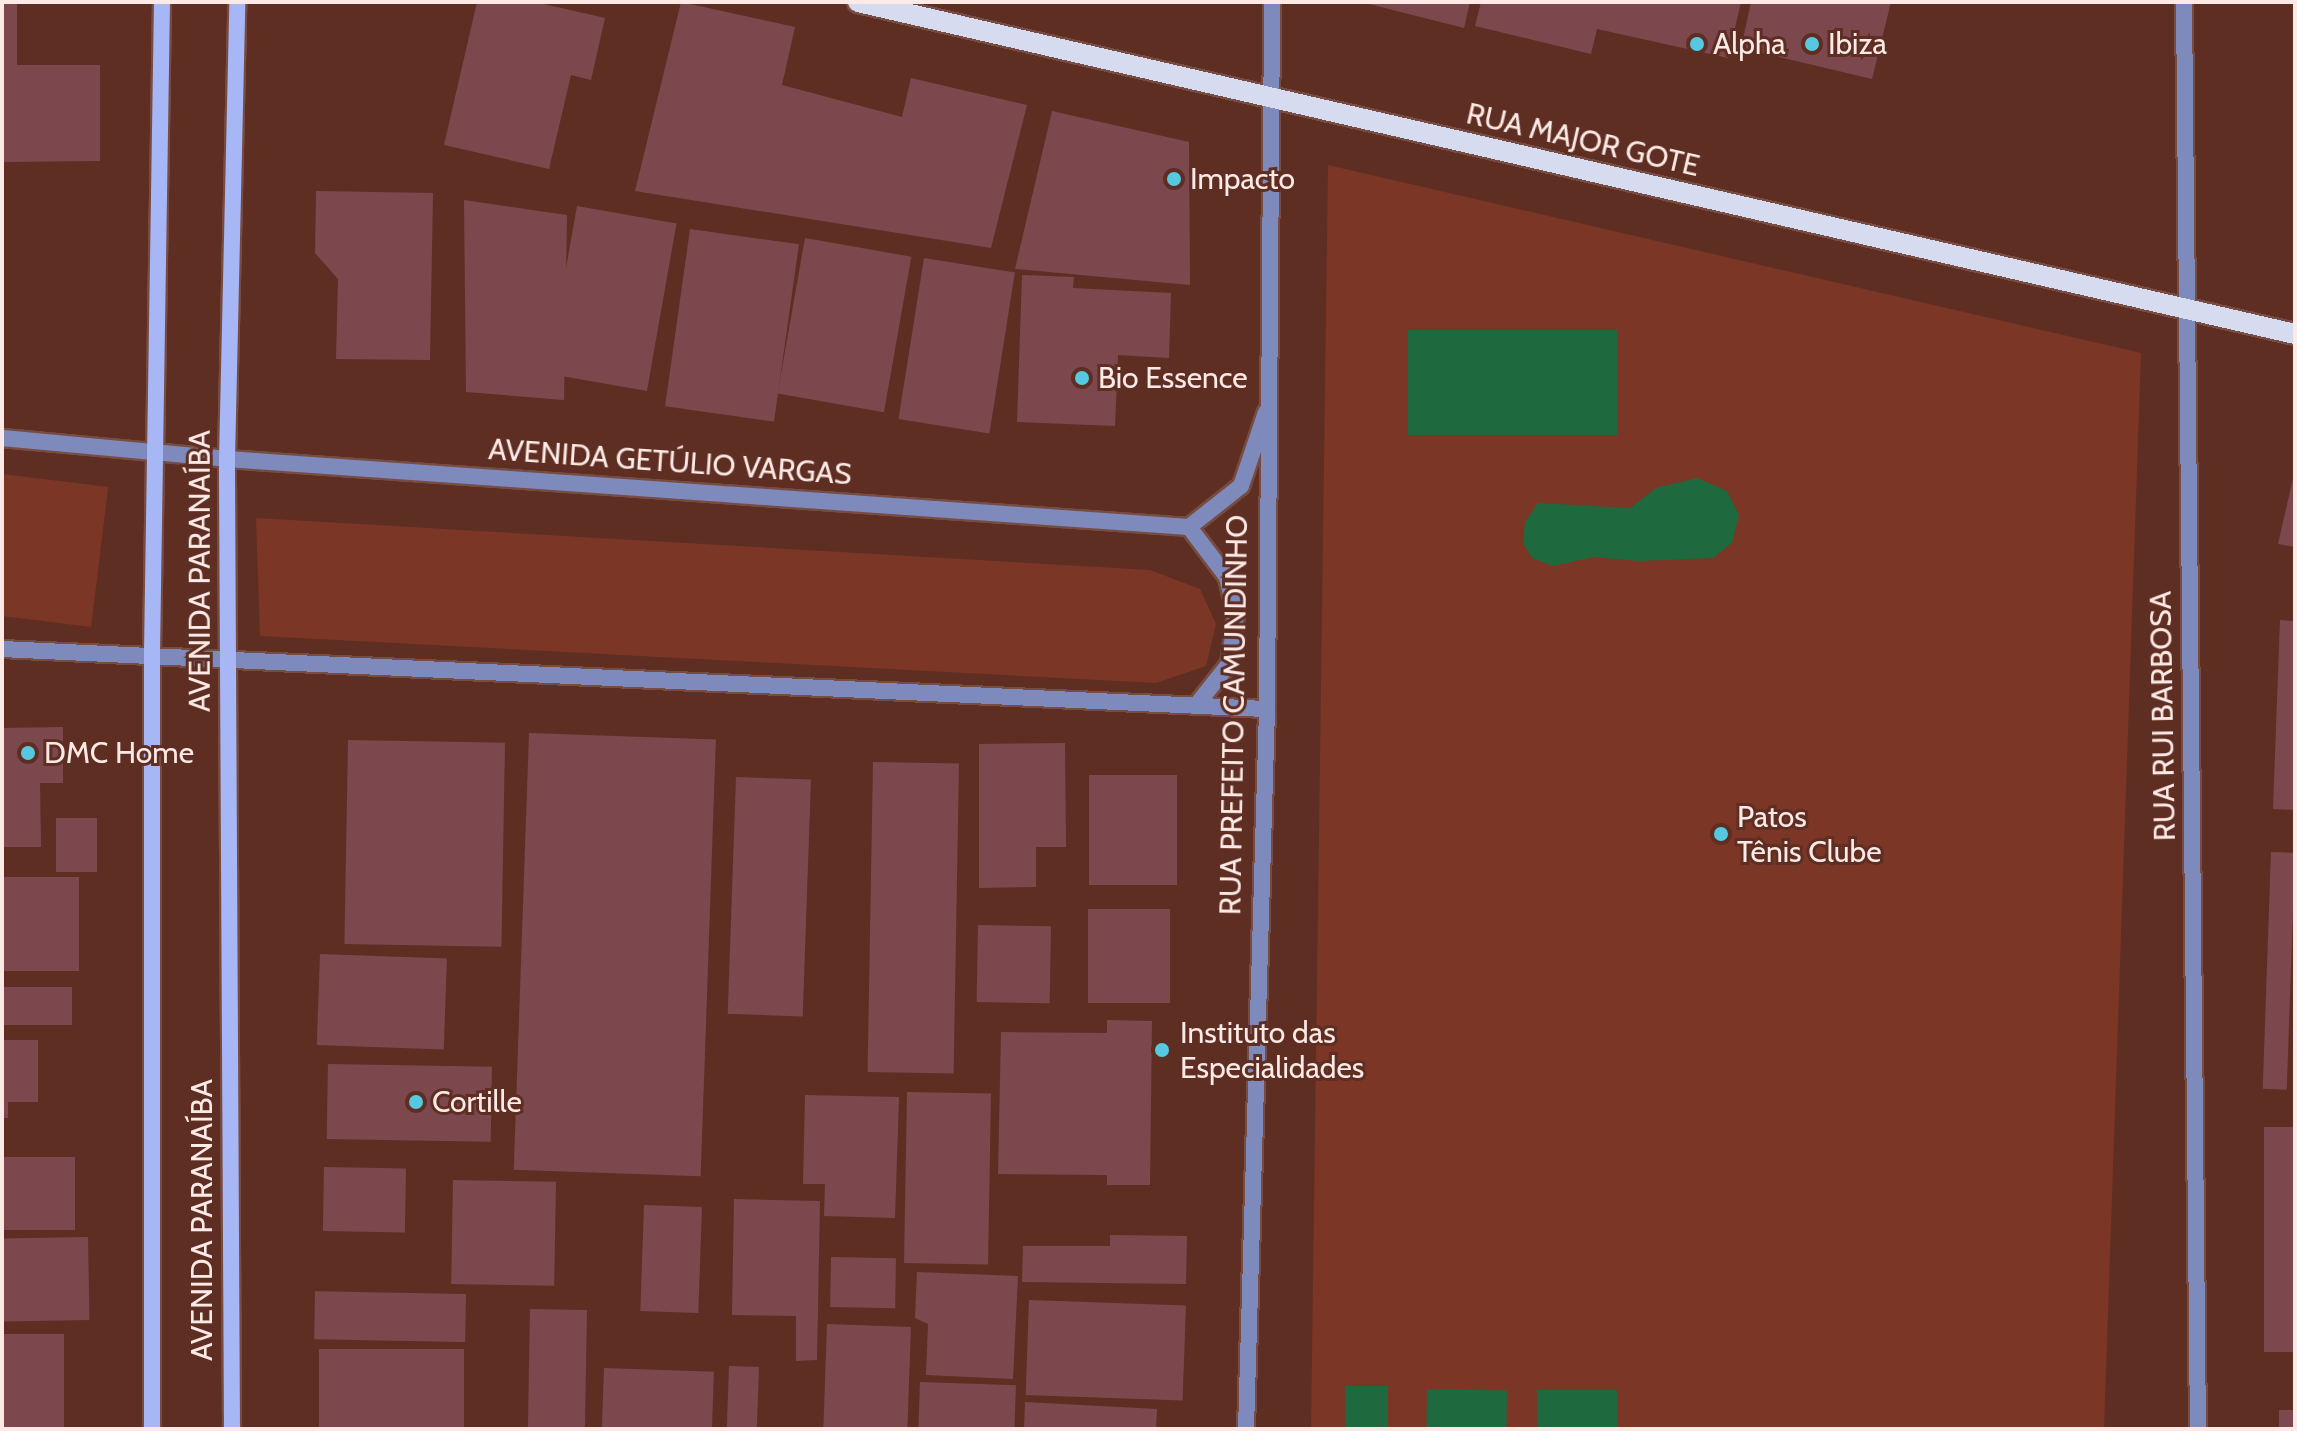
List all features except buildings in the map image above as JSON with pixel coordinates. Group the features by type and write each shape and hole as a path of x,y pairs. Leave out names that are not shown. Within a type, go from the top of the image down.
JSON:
{"main road":[{"name":"AVENIDA PARANAÍBA","path":"152,1429 152,652 158,452 162,2"},
{"name":"AVENIDA PARANAÍBA","path":"232,1429 227,459 237,2"},
{"name":"RUA MAJOR GOTE","path":"858,2 2295,334"}],"street":[{"name":"RUA PREFEITO CAMUNDINHO","path":"1246,1429 1251,1093 1267,709 1266,412 1272,2"},
{"name":"RUA RUI BARBOSA","path":"2184,2 2198,1429"},
{"path":"1198,703 1229,664 1236,615 1227,577 1189,527 1241,486 1266,412"},
{"name":"AVENIDA GETÚLIO VARGAS","path":"2,438 227,459 1189,527"},
{"path":"2,649 152,652 1198,703 1267,709"}],"shaded area":[{"name":"Patos Tênis Clube","path":"1328,165 2141,353 2104,1429 1311,1429"},
{"path":"1408,330 1617,330 1617,435 1408,435"},
{"path":"2,474 108,487 91,627 2,616"},
{"path":"1697,478 1727,491 1739,515 1732,543 1713,558 1639,561 1594,557 1553,566 1532,558 1523,543 1525,522 1538,503 1630,508 1656,488"},
{"path":"256,518 1150,570 1200,589 1216,624 1206,666 1156,683 260,636"},
{"path":"1345,1386 1388,1386 1388,1429 1345,1429"},
{"path":"1427,1389 1507,1390 1506,1429 1426,1429"},
{"path":"1537,1390 1617,1390 1617,1429 1537,1429"}],"place":[{"name":"Alpha","path":"1697,44"},
{"name":"Ibiza","path":"1812,44"},
{"name":"Impacto","path":"1174,179"},
{"name":"Bio Essence","path":"1082,378"},
{"name":"DMC Home","path":"28,753"},
{"name":"Patos Tênis Clube","path":"1721,834"},
{"name":"Instituto das Especialidades","path":"1162,1050"},
{"name":"Cortille","path":"416,1102"}]}
